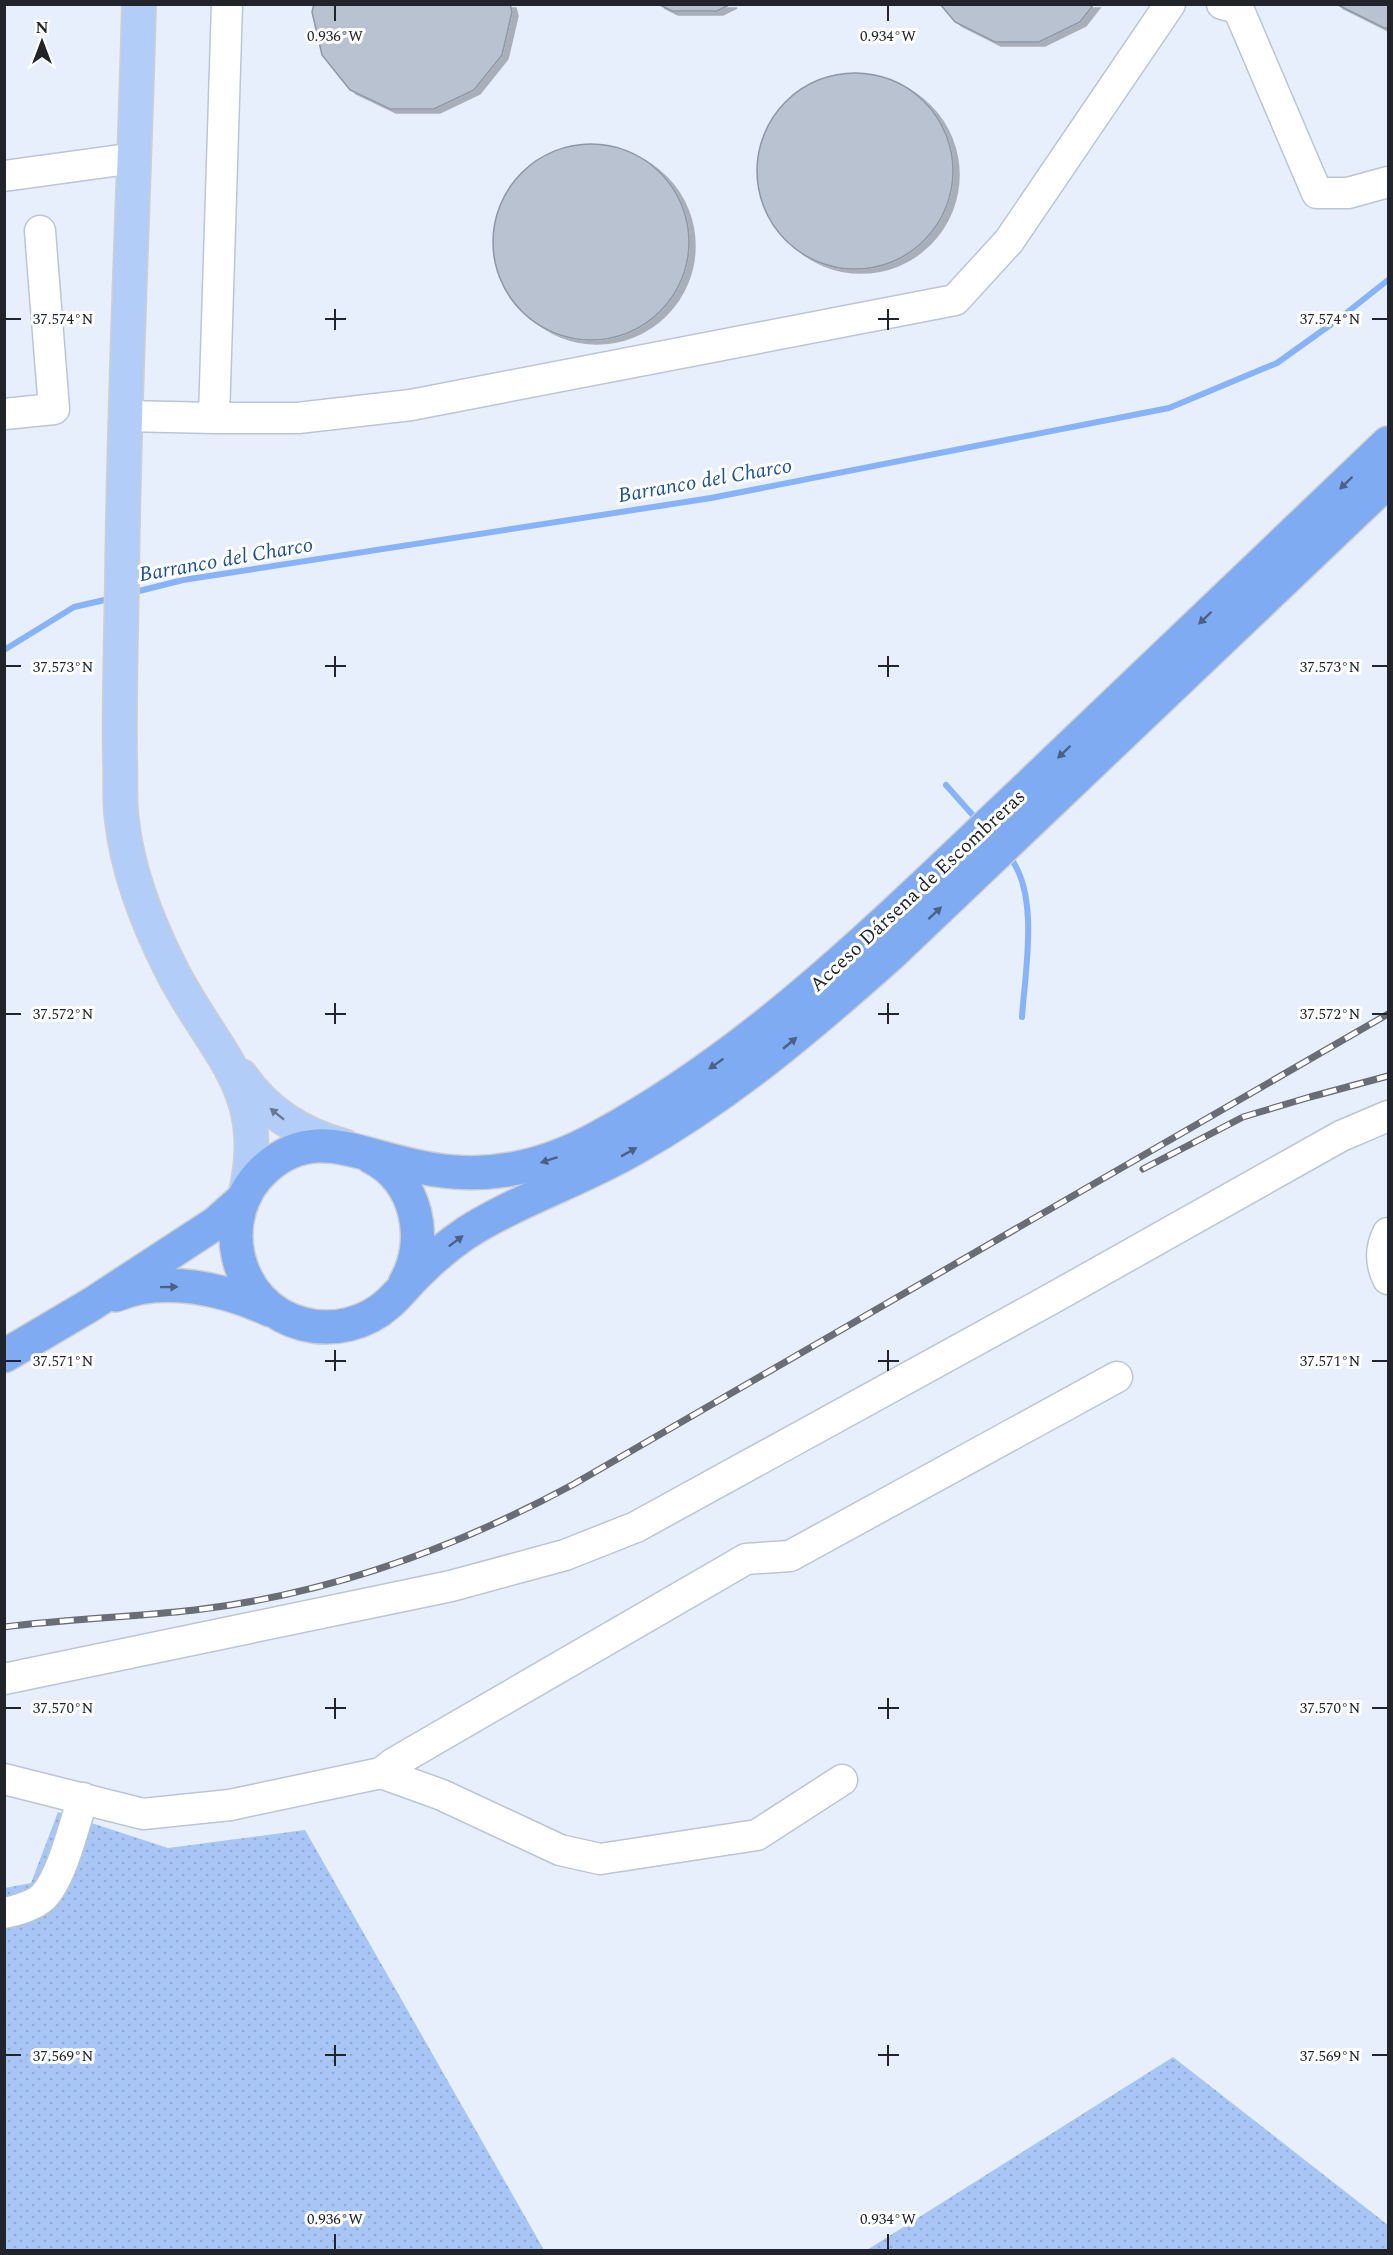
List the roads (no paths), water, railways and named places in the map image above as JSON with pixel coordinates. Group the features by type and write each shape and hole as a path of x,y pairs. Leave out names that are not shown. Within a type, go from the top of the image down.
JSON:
{"highway":[{"name":"Acceso Dársena de Escombreras","path":"1389,443 872,935 766,1027 692,1081 622,1125 579,1148 531,1165 497,1171 455,1172 429,1169 335,1145 311,1146 283,1156 261,1173 244,1197 235,1233 241,1270 256,1294 268,1307 287,1319 301,1324 324,1328 349,1325 386,1307 437,1255 464,1235 528,1200 592,1172 708,1104 783,1048 914,933 1389,481"},
{"name":"Acceso Dársena de Escombreras","path":"356,1150 376,1159 395,1175 410,1198 416,1217 418,1239 416,1256 412,1270 397,1295"},
{"path":"4,1356 92,1304 216,1223 244,1197"},
{"path":"92,1304 121,1293 149,1287 197,1288 237,1297 287,1319"}],"main road":[{"path":"139,4 122,532 120,730 122,820 138,896 173,973 217,1043 247,1084 279,1116 298,1129 322,1140 356,1150"},
{"path":"217,1043 241,1089 251,1123 252,1160 244,1197"}],"street":[{"path":"214,418 227,4"},
{"path":"125,416 298,418 411,405 955,300 1009,241 1170,4"},
{"path":"1222,4 1238,8 1317,193 1348,193 1389,182"},
{"path":"4,176 135,158"},
{"path":"4,414 54,409 40,231"},
{"path":"4,1679 451,1586 565,1555 636,1527 1051,1299 1341,1136 1389,1116"},
{"path":"1389,1233 1381,1256 1383,1268 1389,1279"},
{"path":"4,1779 143,1814 230,1805 381,1773 394,1763 747,1559 790,1556 1117,1377"},
{"path":"381,1773 442,1795 560,1850 600,1858 757,1835 842,1780"},
{"path":"4,1912 12,1911 42,1898 55,1880 83,1798"}],"waterway":[{"name":"Barranco del Charco","path":"131,593 183,580 711,498 1169,408 1277,363 1388,280"},
{"name":"Barranco del Charco","path":"4,650 74,607 113,598"},
{"path":"946,785 978,821"},
{"path":"1009,856 1019,872 1028,912 1022,1017"}],"railway":[{"path":"4,1627 195,1610 294,1593 390,1565 484,1528 574,1484 1388,1014"},
{"path":"1143,1169 1243,1117 1388,1076"}]}
